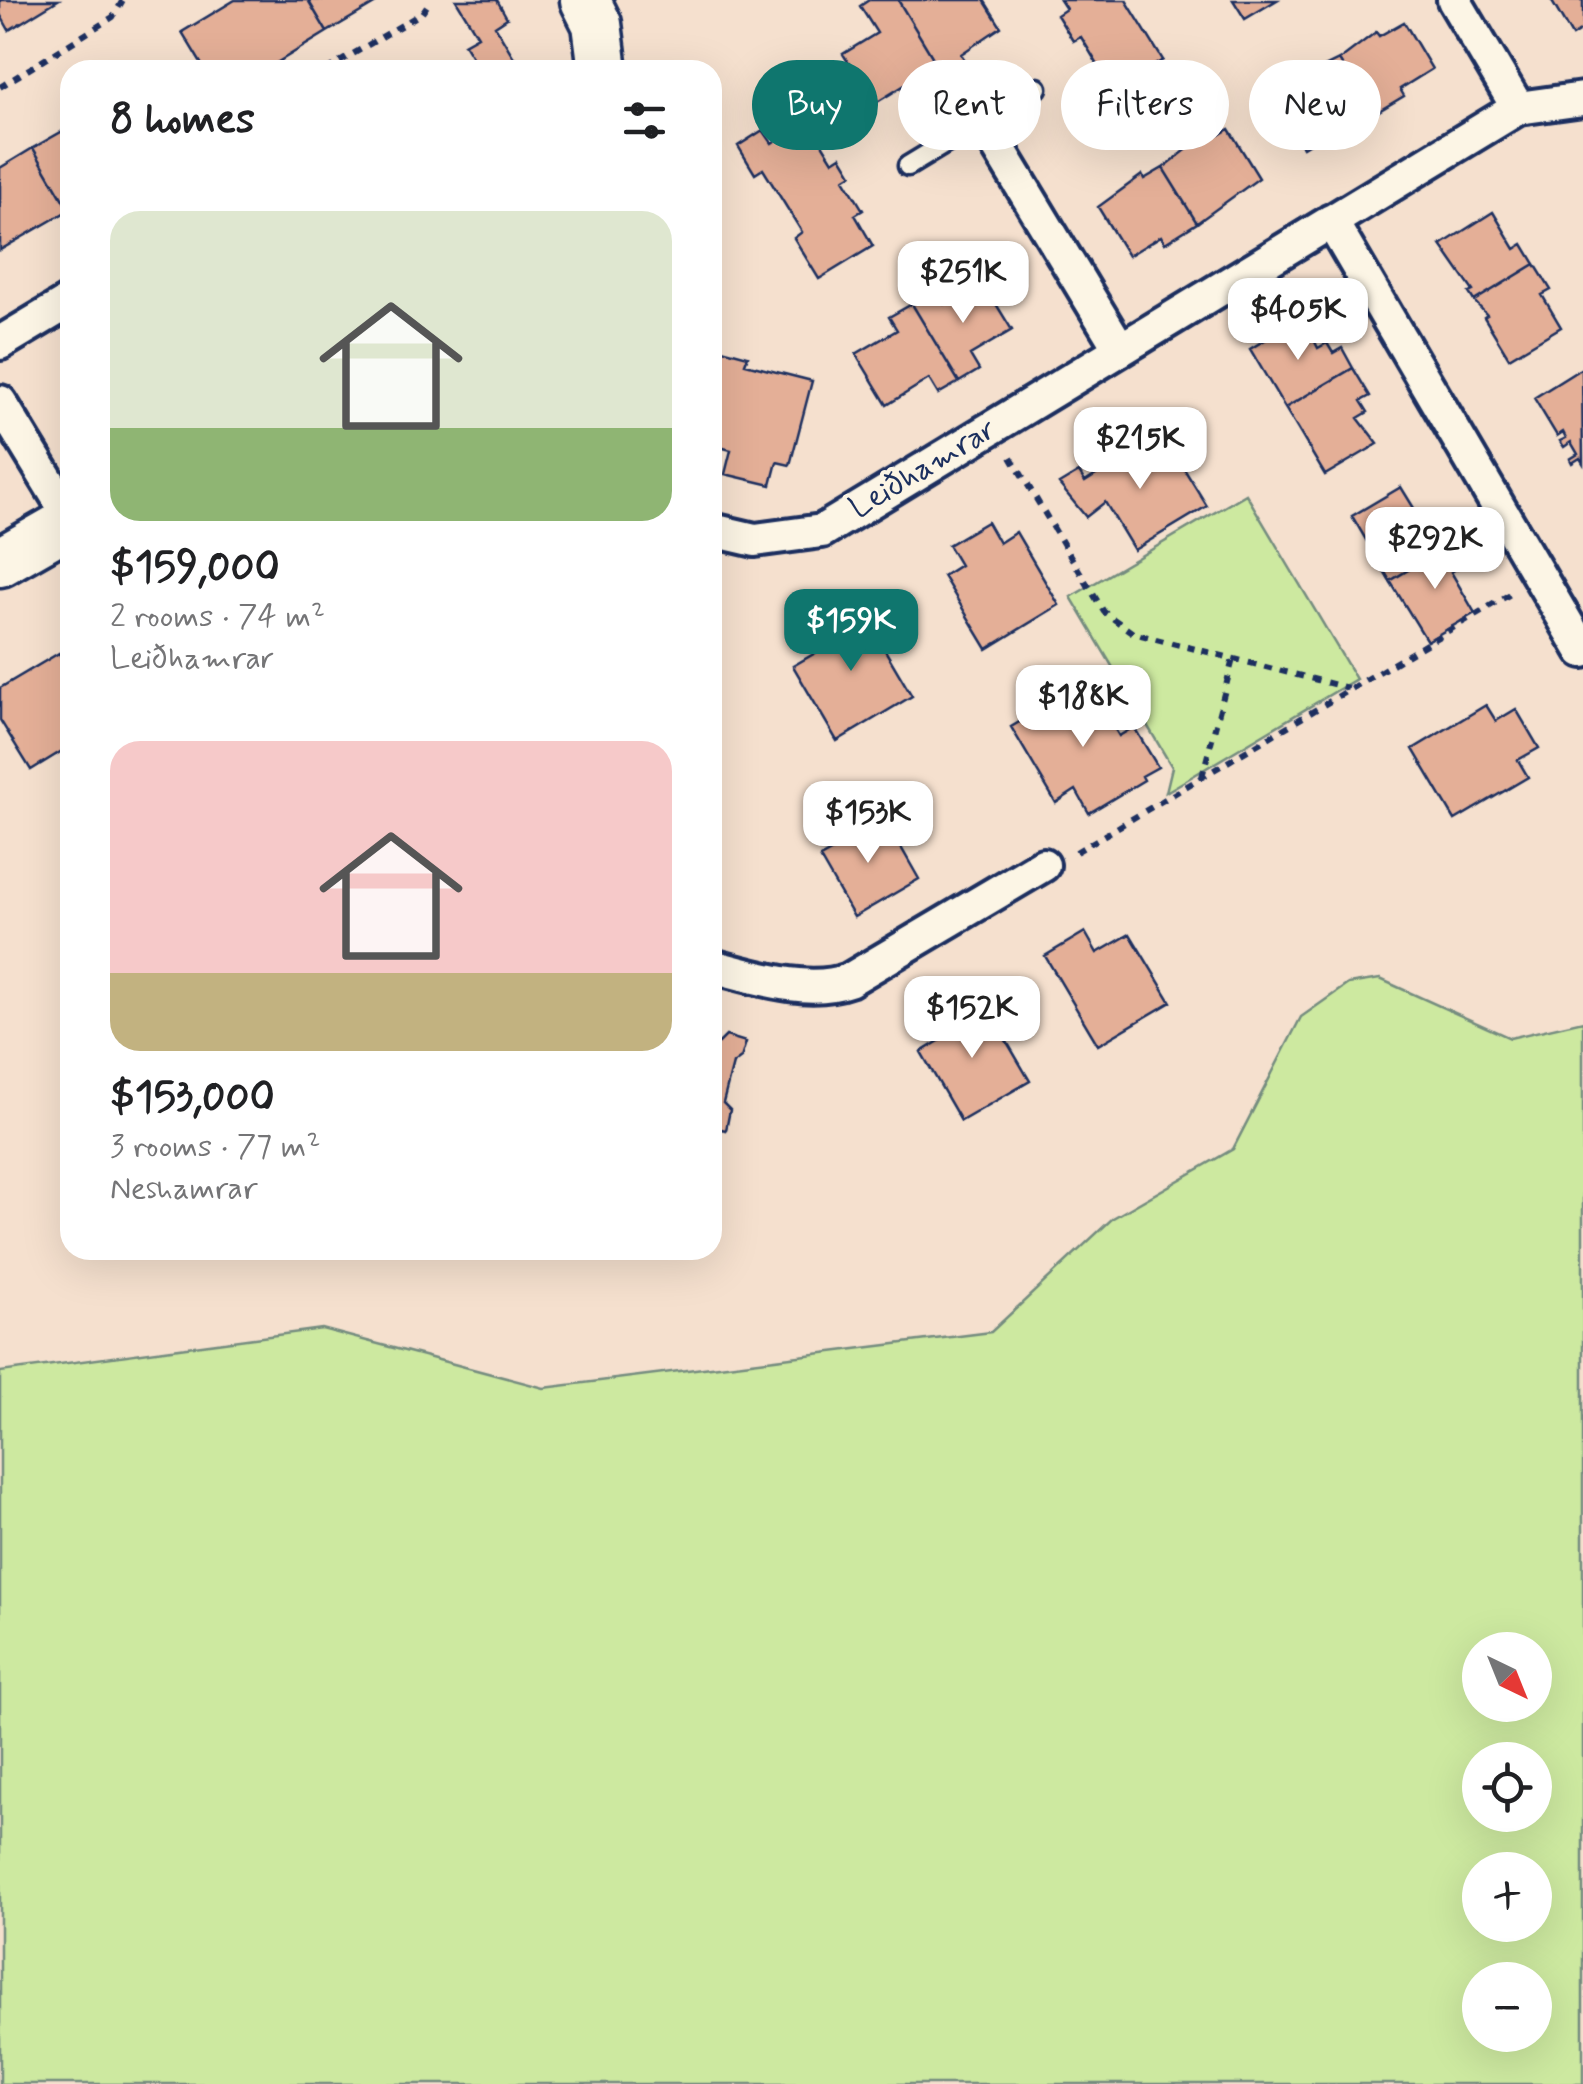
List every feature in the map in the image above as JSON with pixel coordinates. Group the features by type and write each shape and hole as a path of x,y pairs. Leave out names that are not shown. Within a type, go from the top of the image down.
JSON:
{"street":[{"path":"585,0 597,24 602,60"},
{"path":"1454,0 1518,108"},
{"name":"Leiðhamrar","path":"722,532 754,540 822,531 1518,108 1583,99"},
{"path":"1000,150 1120,349"},
{"path":"1331,221 1583,651"},
{"path":"0,343 60,307"},
{"path":"0,402 60,503"},
{"path":"0,562 60,526"},
{"path":"722,968 830,987 850,980 1043,865"}],"lane":[{"path":"908,166 935,150"}],"path":[{"path":"0,87 113,17 123,0"},
{"path":"343,60 422,13 431,0"},
{"path":"993,426 1104,612 1133,633 1349,688"},
{"path":"1043,865 1072,855 1539,577"},
{"path":"1202,777 1233,659"}],"green space":[{"path":"1246,494 1356,679 1166,792 1172,767 1071,597"},
{"path":"1380,979 1510,1038 1583,1021 1583,2084 0,2084 0,1372 322,1329 544,1388 991,1332 1113,1218 1233,1149 1301,1017 1348,984"}],"building":[{"path":"0,0 58,0 9,30 0,14"},
{"path":"235,0 308,0 327,32 281,60 199,60 182,32"},
{"path":"308,0 381,0 327,32"},
{"path":"456,0 497,0 507,18 495,26 515,60 474,60 464,44 478,36"},
{"path":"869,0 898,0 934,60 898,60 898,89 878,102 878,60 847,60 843,54 877,33 860,6"},
{"path":"898,0 984,0 1001,27 961,54 965,60 934,60"},
{"path":"1060,0 1126,0 1163,60 1095,60 1081,37 1073,41 1057,15 1066,9"},
{"path":"1233,0 1277,0 1245,19"},
{"path":"1551,0 1583,0 1583,29 1572,36"},
{"path":"1404,22 1432,69 1400,89 1404,96 1381,110 1381,60 1339,60 1376,32 1379,36"},
{"path":"1229,129 1259,178 1197,223 1163,168 1186,150 1229,150"},
{"path":"60,133 60,194 33,148"},
{"path":"752,137 752,150 826,150 833,161 841,156 852,174 844,179 863,210 855,215 873,246 819,279 794,238 802,232 763,169 755,174 738,146"},
{"path":"33,148 60,194 60,215 0,250 0,168"},
{"path":"1163,168 1197,223 1165,243 1161,236 1128,256 1098,207 1142,175 1144,179"},
{"path":"1493,212 1515,249 1523,244 1535,264 1474,301 1469,293 1473,291 1441,245"},
{"path":"1535,264 1551,290 1542,295 1561,327 1509,358 1484,317 1487,315 1474,301"},
{"path":"982,281 1012,330 970,355 979,370 959,382 912,304 935,290 944,304"},
{"path":"912,304 959,382 938,394 929,379 887,405 856,354 897,330 889,317"},
{"path":"1303,317 1318,348 1327,343 1333,353 1342,348 1353,368 1285,408 1250,349"},
{"path":"722,349 748,356 745,364 812,381 790,465 777,462 771,485 725,474 731,450 722,448"},
{"path":"1353,368 1370,396 1361,401 1368,412 1358,418 1378,444 1325,475 1285,408"},
{"path":"1582,368 1583,463 1580,458 1572,463 1570,459 1578,454 1571,442 1564,447 1560,441 1566,438 1563,432 1557,436 1534,398"},
{"path":"1162,433 1207,506 1134,550 1105,502 1086,517 1059,484 1079,472 1085,482"},
{"path":"1401,487 1428,531 1444,521 1456,541 1390,581 1352,516"},
{"path":"987,522 999,543 1016,532 1059,605 987,649 943,576 960,565 948,545"},
{"path":"1456,541 1468,562 1451,572 1475,613 1427,641 1390,581"},
{"path":"856,601 912,696 837,741 793,666 829,645 817,624"},
{"path":"59,653 60,752 31,770 0,720 0,688"},
{"path":"1087,682 1119,736 1134,727 1158,767 1142,776 1144,780 1089,813 1076,790 1056,803 1011,727"},
{"path":"1486,705 1496,721 1516,709 1539,748 1518,760 1528,777 1455,820 1413,749"},
{"path":"860,819 867,831 886,821 919,879 854,917 820,858 843,845 836,833"},
{"path":"1085,932 1097,953 1130,934 1171,1002 1098,1045 1045,956"},
{"path":"961,1002 973,1023 990,1013 1030,1081 961,1121 921,1052 939,1041 928,1022"},
{"path":"726,1036 746,1042 741,1058 733,1064 723,1103 730,1110 726,1130 722,1129 722,1040"}]}
